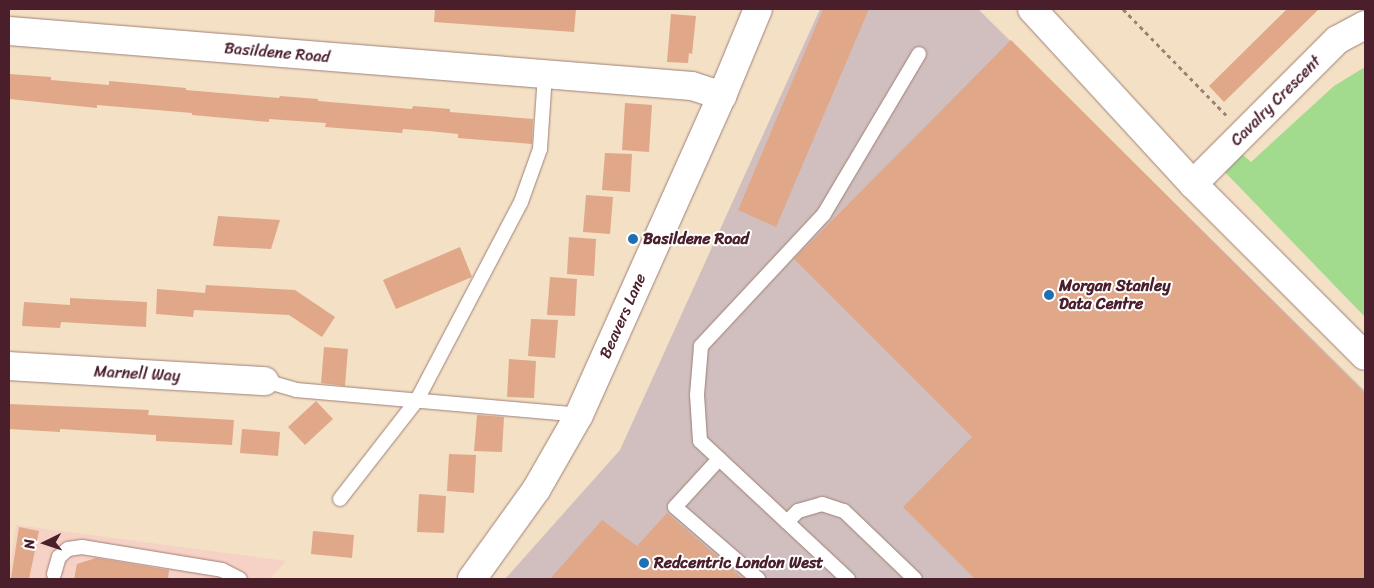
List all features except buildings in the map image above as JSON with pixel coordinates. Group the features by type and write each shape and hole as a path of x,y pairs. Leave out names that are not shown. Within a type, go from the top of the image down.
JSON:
{"street":[{"name":"Beavers Lane","path":"472,579 536,490 579,415 722,96 758,9"},
{"path":"1041,12 1193,184 1365,356"},
{"name":"Cavalry Crescent","path":"1193,184 1337,40 1365,25"},
{"name":"Basildene Road","path":"9,31 692,86 722,96"},
{"name":"Marnell Way","path":"9,366 265,381"}],"lane":[{"path":"848,579 700,441 697,395 701,346 824,214 919,54"},
{"path":"340,499 417,400 521,202 540,149 545,74"},
{"path":"265,381 296,390 579,415"},
{"path":"719,459 675,507 758,579"},
{"path":"787,522 798,511 822,504 844,511 915,579"},
{"path":"54,574 59,557 68,549 82,547 222,570 240,579"}],"path":[{"path":"1123,9 1230,119"}],"shaded area":[{"path":"820,9 978,9 1365,391 1365,579 505,579 620,450"},
{"path":"16,525 286,561 270,579 9,579"}],"green space":[{"path":"1365,67 1365,317 1221,168 1235,148 1251,162 1334,86"}],"place":[{"name":"Basildene Road","path":"633,239"},
{"name":"Morgan Stanley Data Centre","path":"1049,295"},
{"name":"Redcentric London West","path":"644,563"}]}
